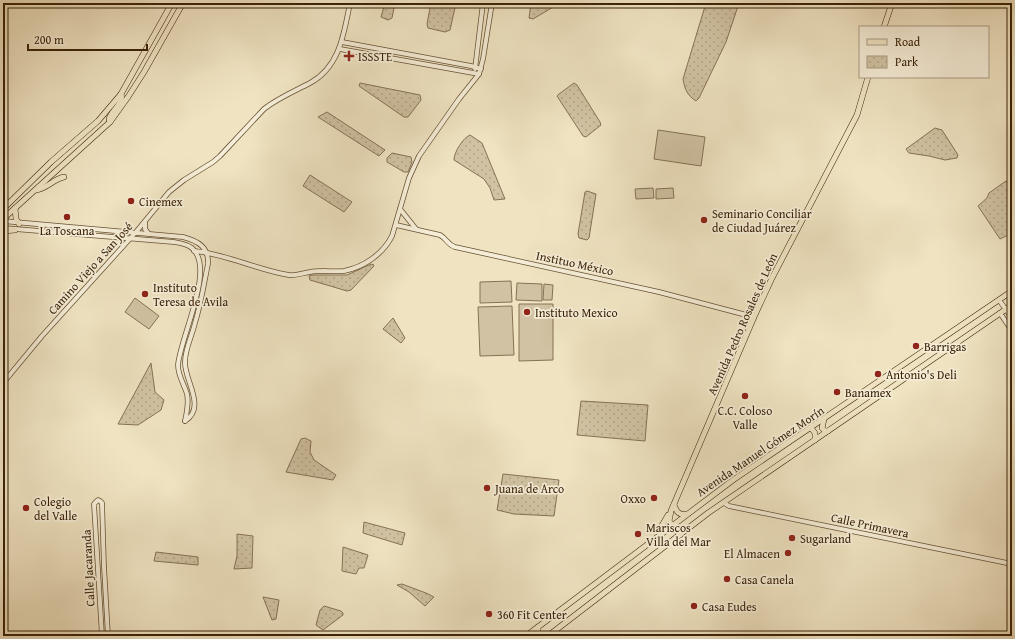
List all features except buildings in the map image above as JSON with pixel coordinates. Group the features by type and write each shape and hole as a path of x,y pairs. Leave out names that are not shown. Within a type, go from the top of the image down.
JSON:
{"main road":[{"path":"3,210 51,162 98,121 120,94 141,60 172,3"},
{"path":"3,218 110,122 144,72 183,3"},
{"path":"884,26 892,3"},
{"name":"Avenida Pedro Rosales de León","path":"671,526 669,519 671,511 754,317 772,278 857,115 868,78"},
{"path":"110,122 110,115 121,101 120,94"},
{"path":"35,190 42,188 58,178 64,177"},
{"path":"15,208 16,219 19,224"},
{"path":"3,229 15,230"},
{"name":"Avenida Manuel Gómez Morín","path":"527,636 733,480 812,428 1012,291"},
{"name":"Avenida Manuel Gómez Morín","path":"548,636 724,503 1012,305"},
{"path":"824,419 822,428 825,431 828,431"},
{"path":"812,428 815,433 815,440"},
{"path":"674,505 676,512 679,514 687,514"},
{"path":"660,535 662,525 671,511"},
{"path":"671,526 680,536"},
{"path":"538,627 538,636"}],"street":[{"name":"Camino Viejo a San José","path":"3,383 42,336 131,238 169,192 220,156 268,105 323,75 331,65 340,49 350,3"},
{"path":"477,73 475,67 483,3"},
{"path":"194,251 207,252 292,276 310,272 345,270 364,263 380,253 385,248 396,225 408,178 419,156 481,69 492,3"},
{"path":"342,42 481,69"},
{"path":"340,49 477,73"},
{"path":"412,62 414,55"},
{"path":"400,209 416,229"},
{"path":"3,218 19,224 136,232 183,237 201,244 207,252 208,264 195,324 185,358 186,372 193,389 193,412 190,418 185,421 188,398 179,375 178,364 200,277 200,264 190,246 182,243 131,238 15,230"},
{"path":"144,222 145,229 148,233"},
{"name":"Instituo México","path":"396,225 440,236 445,238 450,245 455,247 659,292 754,317"},
{"path":"999,300 1012,318"},
{"path":"1000,314 1012,331"},
{"name":"Calle Jacaranda","path":"102,636 94,504 98,500 102,503 103,541"},
{"name":"Calle Primavera","path":"724,503 729,506 1012,564"},
{"path":"96,541 103,541 108,636"}],"green space":[{"path":"385,3 395,3 392,18 388,20 381,17"},
{"path":"431,3 456,3 450,30 445,32 428,28 427,24"},
{"path":"531,3 560,3 533,19 529,18"},
{"path":"706,3 739,3 726,42 699,98 696,101 690,97 687,92 683,79"},
{"path":"360,83 420,95 421,100 408,117 404,117 359,86"},
{"path":"574,83 577,85 601,125 586,137 583,136 557,96"},
{"path":"327,112 385,150 379,156 318,117"},
{"path":"935,128 942,130 958,155 957,158 945,160 909,153 906,149"},
{"path":"658,130 705,137 701,166 654,159"},
{"path":"470,135 482,143 505,199 494,200 490,188 484,179 454,160 459,146"},
{"path":"392,153 411,157 412,162 408,172 404,172 387,162 387,158"},
{"path":"310,175 352,202 344,212 303,186"},
{"path":"1006,181 1012,189 1012,233 1000,239 978,206 987,198 989,193"},
{"path":"653,188 654,198 636,199 635,189"},
{"path":"673,188 674,198 656,199 656,189"},
{"path":"587,191 596,194 589,238 587,240 579,238 578,234 585,192"},
{"path":"371,264 374,265 373,267 351,290 347,291 310,280 309,276 347,275"},
{"path":"511,281 512,302 480,303 480,282"},
{"path":"517,283 542,284 542,301 516,300"},
{"path":"544,284 553,285 552,300 543,300"},
{"path":"135,298 159,316 149,329 125,312"},
{"path":"519,304 553,304 553,360 519,361"},
{"path":"512,306 514,355 480,356 478,307"},
{"path":"393,318 405,338 401,343 383,329"},
{"path":"151,363 155,392 164,400 161,410 138,425 118,424"},
{"path":"581,401 648,405 645,441 577,435"},
{"path":"305,438 311,441 310,452 314,460 336,475 333,480 286,472 301,439"},
{"path":"503,474 559,480 554,516 514,514 497,510"},
{"path":"364,522 405,533 402,545 363,533"},
{"path":"237,534 253,536 252,568 234,569 237,556"},
{"path":"343,547 368,555 364,568 359,568 356,574 342,571"},
{"path":"156,552 198,557 198,565 154,561"},
{"path":"402,584 434,597 425,606 409,592 397,585"},
{"path":"263,597 279,600 276,619 272,620"},
{"path":"324,606 341,611 343,615 323,630 316,625 320,610"}],"place":[{"name":"ISSSTE","path":"349,56"},
{"name":"Cinemex","path":"131,201"},
{"name":"La Toscana","path":"67,217"},
{"name":"Seminario Conciliar de Ciudad Juárez","path":"704,220"},
{"name":"Instituto Teresa de Avila","path":"145,294"},
{"name":"Instituto Mexico","path":"527,312"},
{"name":"Barrigas","path":"916,346"},
{"name":"Antonio's Deli","path":"878,374"},
{"name":"Banamex","path":"837,392"},
{"name":"C.C. Coloso Valle","path":"745,396"},
{"name":"Juana de Arco","path":"487,488"},
{"name":"Oxxo","path":"654,498"},
{"name":"Colegio del Valle","path":"26,508"},
{"name":"Mariscos Villa del Mar","path":"638,534"},
{"name":"Sugarland","path":"792,538"},
{"name":"El Almacen","path":"788,553"},
{"name":"Casa Canela","path":"727,579"},
{"name":"Casa Eudes","path":"694,606"},
{"name":"360 Fit Center","path":"489,614"}]}
